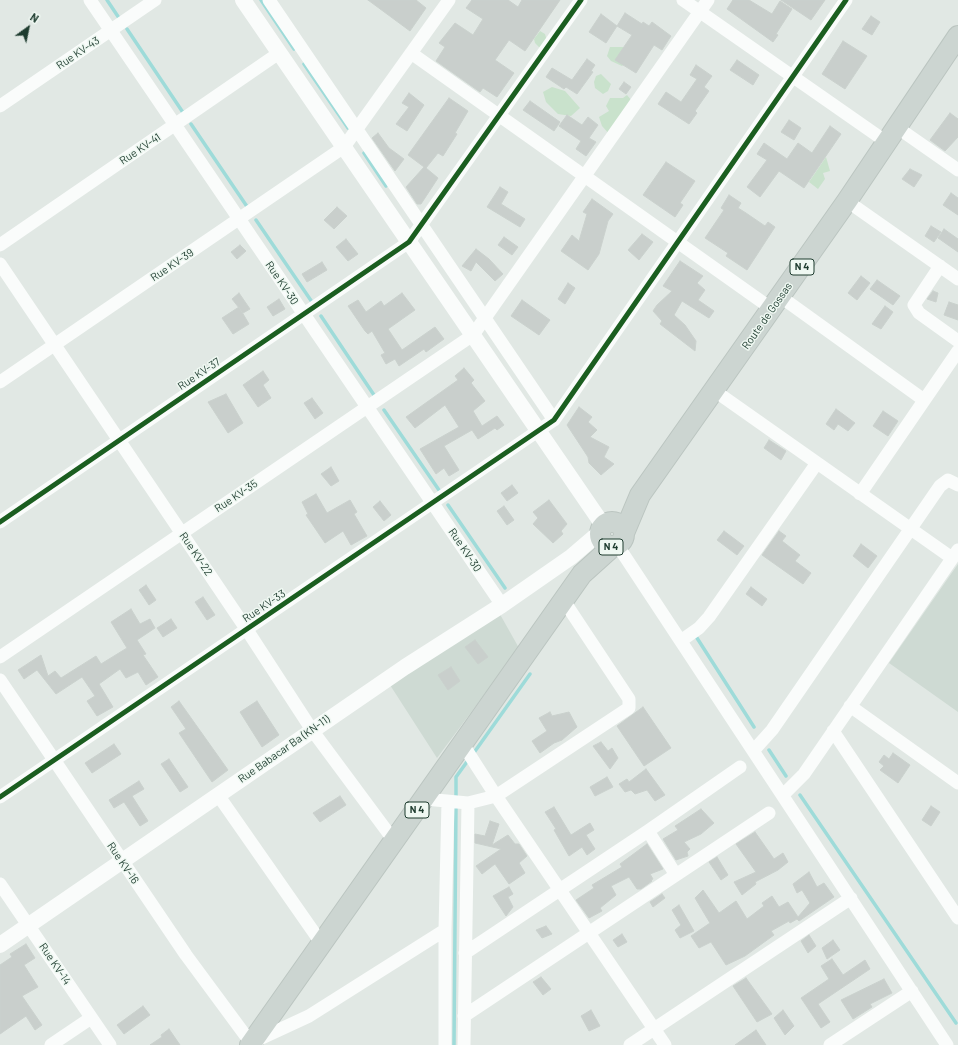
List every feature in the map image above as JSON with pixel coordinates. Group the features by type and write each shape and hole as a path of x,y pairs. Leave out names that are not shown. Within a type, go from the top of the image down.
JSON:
{"main road":[{"name":"Route de Gossas","path":"607,537 640,495 715,391 848,202 958,36"},
{"name":"N 4","path":"251,1044 425,799 468,751 607,537"}],"street":[{"name":"Rue KV-30","path":"90,0 366,408 502,605"},
{"name":"Rue KV-43","path":"0,106 155,0"},
{"path":"243,0 539,432 607,537 682,640 947,1045"},
{"path":"269,0 554,420"},
{"name":"Rue KV-39","path":"0,382 344,147 450,0"},
{"name":"Rue KV-37","path":"0,522 409,242 422,226 581,0"},
{"path":"683,0 794,77 893,136 958,170"},
{"path":"473,335 708,0"},
{"name":"Rue KV-33","path":"0,797 539,432 554,420 794,77 846,0"},
{"name":"Rue KV-41","path":"0,245 175,125 283,58 305,53"},
{"path":"411,53 678,241 777,303 924,400"},
{"path":"848,202 958,279"},
{"name":"Rue KV-22","path":"0,264 247,630 312,730 394,842"},
{"path":"940,266 914,305 919,313 958,340"},
{"name":"Rue KV-35","path":"0,657 473,335"},
{"path":"860,494 958,351"},
{"path":"715,391 911,529 955,554 800,778 783,795"},
{"path":"682,640 699,628 709,617 817,463"},
{"path":"754,750 772,730 944,482 948,480 958,485"},
{"name":"Rue Babacar Ba (KN-11)","path":"0,945 405,667 502,605 571,557 607,537"},
{"path":"425,799 458,802 496,796 629,708 629,699 564,601"},
{"name":"Rue KV-16","path":"0,680 186,955 251,1044"},
{"path":"850,706 958,784"},
{"path":"833,731 957,914"},
{"path":"468,751 496,796 665,1045"},
{"path":"465,953 648,831 740,767"},
{"path":"218,795 322,944"},
{"path":"455,1045 445,930 458,802"},
{"path":"455,1045 464,1016 465,953 458,802"},
{"path":"464,1016 769,813"},
{"path":"648,831 676,875"},
{"name":"Rue KV-14","path":"0,884 110,1045"},
{"path":"630,1045 851,898"},
{"path":"251,1044 309,1016 445,930"},
{"path":"830,1045 912,990"},
{"path":"51,1045 91,1018"}],"shaded area":[{"path":"958,564 958,712 889,663"},
{"path":"497,609 519,648 437,758 390,685"}],"green space":[{"path":"540,31 545,34 547,41 540,48 535,43 534,39"},
{"path":"610,47 624,47 630,59 622,66 611,61 607,56"},
{"path":"601,74 611,84 608,91 603,94 595,88 594,82 596,76"},
{"path":"552,87 565,91 580,108 571,116 558,114 546,102 543,92"},
{"path":"627,95 632,101 610,135 602,126 599,117 609,111 606,106 610,98 623,98"},
{"path":"826,157 830,171 823,173 825,179 818,189 809,182"}],"building":[{"path":"368,0 416,0 426,8 410,31"},
{"path":"472,0 508,0 518,7 522,0 560,0 525,51 509,40 495,60 514,73 497,97 483,88 480,92 436,61 445,47 439,43 455,23 473,35 483,19 466,8"},
{"path":"733,0 749,0 772,14 780,1 792,9 776,34 778,35 773,42 727,9"},
{"path":"781,0 825,0 811,20"},
{"path":"625,13 642,24 643,22 649,26 652,22 671,36 662,50 654,45 636,73 615,60 632,35 617,26"},
{"path":"601,14 617,26 606,43 589,32"},
{"path":"871,16 880,22 872,35 862,29"},
{"path":"843,41 867,56 845,89 822,74"},
{"path":"587,59 595,65 591,71 593,72 577,94 566,87 564,89 546,77 552,68 572,80"},
{"path":"737,60 759,75 753,85 730,70"},
{"path":"696,65 712,76 704,87 709,91 695,111 697,113 689,124 658,104 666,92 681,102 697,79 690,75"},
{"path":"624,82 631,87 626,94 619,89"},
{"path":"409,93 424,105 407,131 396,124 409,107 402,103"},
{"path":"449,98 468,111 455,133 457,134 443,156 438,153 426,168 438,178 421,204 417,204 406,187 424,167 408,155"},
{"path":"530,101 560,122 554,131 523,110"},
{"path":"950,113 958,119 958,137 945,151 930,140"},
{"path":"567,115 582,125 588,117 598,125 589,138 596,142 586,156 576,149 581,141 559,126"},
{"path":"789,120 801,128 794,140 781,132"},
{"path":"830,126 841,134 804,188 779,171 760,197 747,187 767,160 757,154 764,143 787,159 798,143 812,153"},
{"path":"378,133 389,148 404,159 395,171 372,138"},
{"path":"666,162 695,181 680,203 683,205 675,217 643,195"},
{"path":"910,169 922,175 914,187 902,179"},
{"path":"500,187 508,192 501,204 525,219 520,227 487,207"},
{"path":"951,193 958,198 958,215 943,205"},
{"path":"729,195 741,203 738,208 765,226 768,222 775,227 747,270 726,256 728,253 705,238 724,210 721,208"},
{"path":"592,199 613,214 608,221 599,254 588,270 561,251 572,235 579,241 587,214 583,212"},
{"path":"337,207 347,216 334,229 324,220"},
{"path":"931,226 941,232 934,242 925,236"},
{"path":"944,229 958,239 958,252 938,238"},
{"path":"642,234 653,242 639,260 628,250"},
{"path":"504,237 518,247 512,255 498,245"},
{"path":"346,239 358,254 348,261 336,247"},
{"path":"240,245 246,251 237,259 231,252"},
{"path":"476,249 489,259 503,274 495,281 476,262 471,271 462,266"},
{"path":"680,261 703,276 697,283 705,290 698,300 714,311 709,318 682,301 674,315 685,325 696,341 695,351 660,324 662,321 653,311 657,305 672,291 663,286"},
{"path":"322,262 327,270 307,282 302,274"},
{"path":"861,276 870,283 857,300 848,293"},
{"path":"877,280 900,296 893,305 870,289"},
{"path":"568,283 575,288 565,304 558,299"},
{"path":"933,291 938,293 936,302 927,299"},
{"path":"239,293 250,309 243,313 232,299"},
{"path":"402,293 415,310 388,329 402,350 435,327 444,339 426,352 424,349 399,366 395,359 386,364 381,355 385,353 372,331 368,334 365,331 348,306 358,300 366,312 381,301 384,306"},
{"path":"279,299 285,309 273,316 267,307"},
{"path":"522,300 550,320 539,335 511,316"},
{"path":"949,302 958,305 958,320 944,315"},
{"path":"885,306 893,312 881,329 872,324"},
{"path":"239,307 249,324 233,334 222,318"},
{"path":"464,368 474,380 471,383 485,401 473,411 482,426 497,416 504,425 497,430 495,428 478,439 472,430 444,446 459,470 449,476 444,468 436,474 420,449 459,427 445,405 415,428 406,417 458,380 455,376"},
{"path":"263,371 269,380 263,385 271,398 258,407 243,385"},
{"path":"226,394 243,423 228,433 208,402"},
{"path":"312,398 323,413 315,419 304,403"},
{"path":"579,407 592,417 588,422 597,430 590,437 609,447 604,457 614,464 601,475 589,463 588,457 567,425"},
{"path":"836,409 855,423 848,431 838,424 834,430 826,424"},
{"path":"883,411 898,421 888,436 873,426"},
{"path":"769,440 786,451 781,460 764,448"},
{"path":"331,467 339,481 331,486 321,474"},
{"path":"512,485 518,493 507,501 501,493"},
{"path":"316,494 327,513 350,500 357,512 354,514 367,536 351,545 343,531 325,543 306,515 308,514 302,502"},
{"path":"549,500 567,524 561,531 563,534 553,543 533,524 538,518 533,512"},
{"path":"380,501 391,515 384,521 373,507"},
{"path":"504,506 514,520 507,525 497,511"},
{"path":"724,531 744,546 737,555 717,540"},
{"path":"779,531 786,536 782,541 800,555 795,561 811,573 803,584 762,555"},
{"path":"861,544 877,556 868,568 853,556"},
{"path":"146,585 156,600 149,605 139,590"},
{"path":"751,587 767,599 762,606 746,594"},
{"path":"203,597 215,615 207,620 195,602"},
{"path":"131,609 140,624 150,619 155,628 137,640 146,654 143,655 158,677 146,685 138,672 126,678 120,669 99,684 113,707 97,716 87,701 95,696 82,677 56,694 37,670 24,679 18,670 41,655 48,676 55,671 61,678 96,656 101,664 127,648 111,622"},
{"path":"171,619 177,628 163,637 157,628"},
{"path":"475,640 488,657 478,664 465,647"},
{"path":"451,667 460,681 448,690 438,675"},
{"path":"179,701 228,770 212,782 179,733 186,729 171,707"},
{"path":"257,701 279,735 262,747 240,712"},
{"path":"643,707 671,748 644,766 617,726"},
{"path":"550,712 552,716 569,712 577,727 562,740 554,743 540,753 532,741 547,731 539,718"},
{"path":"601,742 608,751 612,748 618,758 610,769 593,746"},
{"path":"114,744 121,754 92,773 85,763"},
{"path":"893,753 910,765 898,783 880,770 884,766 879,762 884,755 889,759"},
{"path":"169,759 188,787 180,792 161,764"},
{"path":"646,769 665,795 655,801 647,790 635,794 631,790 625,792 619,784 627,779 629,782"},
{"path":"607,777 613,787 595,796 590,787"},
{"path":"139,781 144,789 132,796 148,821 140,826 124,802 114,808 109,800"},
{"path":"340,796 346,805 320,822 313,813"},
{"path":"931,806 940,812 931,826 922,820"},
{"path":"554,807 571,835 590,823 594,830 586,835 595,849 587,855 582,847 569,856 554,830 556,829 545,812"},
{"path":"701,809 714,823 701,834 684,842 690,849 687,852 688,856 676,860 663,839 678,830 675,826"},
{"path":"490,821 499,824 492,845 508,835 515,844 519,844 527,856 519,863 525,873 509,884 495,864 482,874 476,866 501,849 475,843 475,834 485,836"},
{"path":"755,832 774,859 783,853 788,862 778,870 755,882 756,884 742,895 734,882 756,872 736,844"},
{"path":"647,844 663,869 650,874 653,879 651,880 652,881 641,889 637,889 629,877 611,886 616,895 600,908 602,911 589,918 576,900 594,888 592,885 622,867 620,864"},
{"path":"717,857 728,875 721,880 709,862"},
{"path":"809,872 817,887 824,883 834,897 799,921 797,919 790,923 789,921 771,931 774,935 745,956 726,965 711,942 699,948 691,936 710,923 695,898 703,890 719,913 736,901 747,919 764,906 762,903 772,896 779,907 788,902 798,917 810,903 802,890 797,893 793,884"},
{"path":"509,887 513,894 508,897 513,907 506,916 493,896"},
{"path":"662,894 665,898 653,907 650,902"},
{"path":"679,905 694,931 680,938 675,930 681,925 672,910"},
{"path":"546,926 552,934 542,938 536,930"},
{"path":"622,934 627,942 618,947 613,940"},
{"path":"809,935 816,946 808,953 801,941"},
{"path":"833,940 840,950 827,959 822,948"},
{"path":"26,944 35,958 24,965 38,987 22,996 42,1025 35,1030 26,1016 0,1034 0,965 12,957 10,954"},
{"path":"832,959 843,975 865,960 870,969 818,1004 830,1022 821,1028 801,998 829,979 821,966"},
{"path":"541,977 551,989 543,995 533,982"},
{"path":"746,978 772,1014 757,1022 733,986"},
{"path":"884,979 892,993 870,1004 872,1007 853,1019 841,1000"},
{"path":"143,1006 150,1015 124,1034 117,1025"},
{"path":"591,1010 600,1026 589,1031 581,1016"},
{"path":"783,1010 794,1026 785,1035 774,1018"},
{"path":"169,1029 180,1045 150,1045 162,1037 161,1035"},
{"path":"756,1030 766,1045 735,1045"}],"waterway":[{"path":"107,0 119,18"},
{"path":"261,0 294,49"},
{"path":"127,29 184,114"},
{"path":"304,64 348,128"},
{"path":"191,124 248,208"},
{"path":"364,153 386,186"},
{"path":"256,220 312,302"},
{"path":"321,316 376,398"},
{"path":"384,410 441,493"},
{"path":"448,505 505,588"},
{"path":"697,638 754,727"},
{"path":"473,754 530,674"},
{"path":"769,750 786,776"},
{"path":"456,799 456,777 469,759"},
{"path":"800,795 956,1023"},
{"path":"454,1045 456,805"}],"cycle path":[{"path":"0,522 409,242 581,0"},
{"path":"0,797 554,420 846,0"}]}
